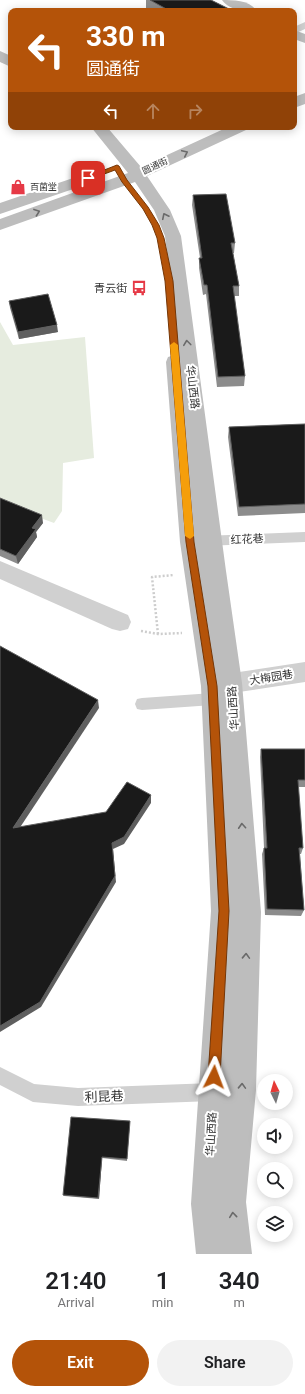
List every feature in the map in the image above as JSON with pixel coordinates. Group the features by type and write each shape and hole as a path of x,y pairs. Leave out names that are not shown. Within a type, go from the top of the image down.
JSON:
{"main road":[{"path":"229,0 244,8"},
{"path":"90,130 130,168"},
{"path":"101,130 130,168"},
{"name":"圆通街","path":"171,143 199,130"},
{"name":"圆通街","path":"0,225 130,168 233,130"},
{"name":"华山西路","path":"130,168 146,208 156,225 161,238 169,281 248,912 242,1090 231,1202 237,1254"},
{"path":"0,209 88,178"},
{"name":"华山西路","path":"211,1254 206,1204 224,911 219,690"}],"street":[{"path":"0,570 120,622"},
{"name":"大梅园巷","path":"219,690 305,672"}],"lane":[{"name":"红花巷","path":"201,541 305,537"},
{"path":"142,704 219,690"},
{"name":"利昆巷","path":"0,1076 33,1092 78,1097 213,1092"}],"path":[{"path":"152,577 158,634"}],"shaded area":[{"path":"0,322 13,345 85,337 94,458 63,463 62,511 54,523 0,503"}],"building":[{"path":"150,0 211,0 227,8 165,8"},
{"path":"226,194 235,243 231,243 239,286 233,286 245,376 218,377 207,285 204,285 199,258 202,258 193,195"},
{"path":"48,294 57,325 18,332 9,301"},
{"path":"305,424 305,504 239,507 229,427"},
{"path":"0,498 42,515 32,528 36,529 16,556 0,549"},
{"path":"0,646 98,700 13,828 106,812 127,782 151,795 124,837 112,843 115,876 40,1002 0,1026"},
{"path":"261,749 305,749 305,780 298,780 303,848 299,848 304,910 267,909 264,848 267,848"},
{"path":"71,1117 130,1121 127,1159 102,1157 98,1198 63,1195"}],"slow traffic":[{"path":"174,345 190,536"}],"place":[{"name":"百菌堂","path":"18,187"},
{"name":"青云街","path":"139,288"}],"route":[{"path":"88,178 117,167 124,181 146,208 156,225 161,238 169,281 190,542 212,686 224,911 214,1077"}]}
